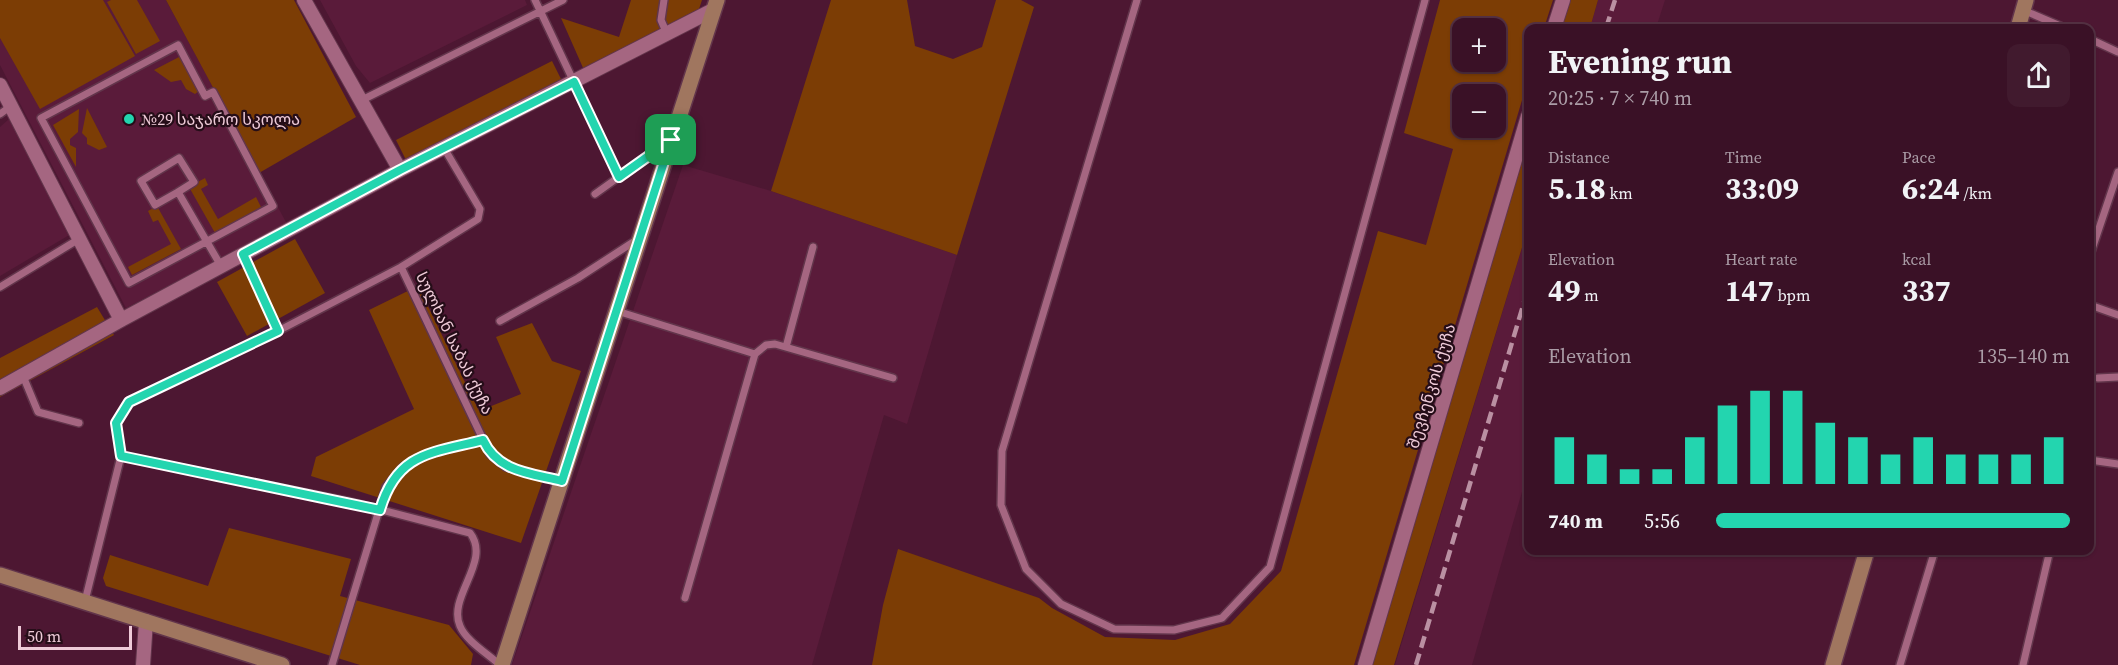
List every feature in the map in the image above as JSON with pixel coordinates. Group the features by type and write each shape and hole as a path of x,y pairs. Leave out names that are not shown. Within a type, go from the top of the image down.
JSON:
{"street":[{"path":"304,0 400,170"},
{"path":"1555,24 1563,0"},
{"path":"0,388 243,254 400,170 667,34 715,5"},
{"path":"501,665 715,5"},
{"path":"2019,24 2025,5"},
{"path":"0,85 5,110 79,239 121,320"},
{"name":"შევჩენკოს ქუჩა","path":"1365,665 1524,129"},
{"path":"1833,665 1866,555"},
{"path":"0,575 282,665"},
{"path":"142,665 146,621"}],"lane":[{"path":"535,0 619,177"},
{"path":"362,100 541,13 563,0"},
{"path":"664,0 661,20 667,34"},
{"path":"1137,0 1002,451 1001,505 1026,569 1061,604 1114,628 1174,630 1222,618 1270,567 1425,0"},
{"path":"2025,5 2058,24"},
{"path":"2094,41 2118,52"},
{"path":"178,45 205,96 213,92 273,206 207,241 129,283 41,118 178,45"},
{"path":"595,194 671,140"},
{"name":"სულხან საბას ქუჩა","path":"444,148 480,209 478,219 401,267 490,454 506,467 562,481"},
{"path":"180,158 194,182 178,192 155,205 141,181 180,158"},
{"path":"2094,243 2118,172"},
{"path":"178,192 221,266"},
{"path":"500,321 578,278 640,237"},
{"path":"0,287 79,239"},
{"path":"786,346 813,247"},
{"path":"243,254 278,331"},
{"path":"85,601 121,456 116,423 129,402 278,331 401,267"},
{"path":"2094,306 2118,315"},
{"path":"616,311 755,354"},
{"path":"685,598 755,354 766,345 786,346 893,378"},
{"path":"23,376 38,412 79,423"},
{"path":"2098,378 2118,377"},
{"path":"332,665 386,488 403,467 426,455 483,440"},
{"path":"121,456 380,510 470,533 474,537 476,554 459,609 458,621 463,633 501,665"},
{"path":"2094,461 2118,464"},
{"path":"1900,665 1933,555"},
{"path":"2023,665 2049,555"}],"shaded area":[{"name":"№29 საჯარო სკოლა","path":"0,0 166,0 287,224 126,308 0,65"},
{"path":"0,0 103,0 135,56 40,109 0,38"},
{"path":"137,0 160,41 136,54 107,2"},
{"path":"166,0 294,0 356,117 259,173"},
{"path":"320,0 525,0 527,5 370,83 356,66"},
{"path":"631,0 702,0 699,9 584,70 561,18 619,37"},
{"path":"831,0 907,0 915,46 953,59 982,47 996,0 1021,0 1034,7 957,255 771,191"},
{"path":"1440,0 1553,0 1545,24 1524,24 1524,93 1354,665 872,665 883,605 898,549 1039,598 1052,608 1105,637 1175,640 1230,624 1281,571 1378,231 1426,245 1453,149 1404,133"},
{"path":"1563,0 1598,0 1591,24 1555,24"},
{"path":"1598,0 1665,0 1657,24 1591,24"},
{"path":"181,56 200,90 195,94 186,89 181,80 171,82 154,70"},
{"path":"552,61 562,81 406,160 396,140"},
{"path":"87,108 107,147 99,150 87,144 87,138 82,133"},
{"path":"79,109 78,132 70,139 70,145 76,148 76,167 53,125"},
{"path":"9,119 71,234 0,276 0,127"},
{"path":"1524,129 1524,241 1394,665 1365,665"},
{"path":"683,165 771,191 957,255 907,424 884,415 812,665 512,665"},
{"path":"205,178 208,185 201,189 218,219 256,197 261,207 215,233 189,187"},
{"path":"157,206 181,249 132,275 128,267 171,244 158,220 153,222 148,211"},
{"path":"295,239 325,293 247,336 217,282"},
{"path":"1524,241 1524,485 1472,665 1395,665"},
{"path":"418,286 479,411 521,394 496,337 532,323 552,361 581,371 521,543 311,476 316,457 414,409 369,310"},
{"path":"97,307 114,335 0,397 0,358"},
{"path":"229,528 351,559 340,596 449,625 473,654 471,665 360,665 106,586 103,578 110,555 208,586"}],"railway":[{"path":"1607,24 1615,0"},
{"path":"1416,665 1524,302"}],"place":[{"name":"№29 საჯარო სკოლა","path":"129,119"}],"route":[{"path":"574,82 619,177 671,140 562,481 506,467 490,454 483,440 426,455 403,467 386,488 380,510 351,502 121,456 116,423 119,414 129,402 278,331 243,254 400,170 574,82"}]}
